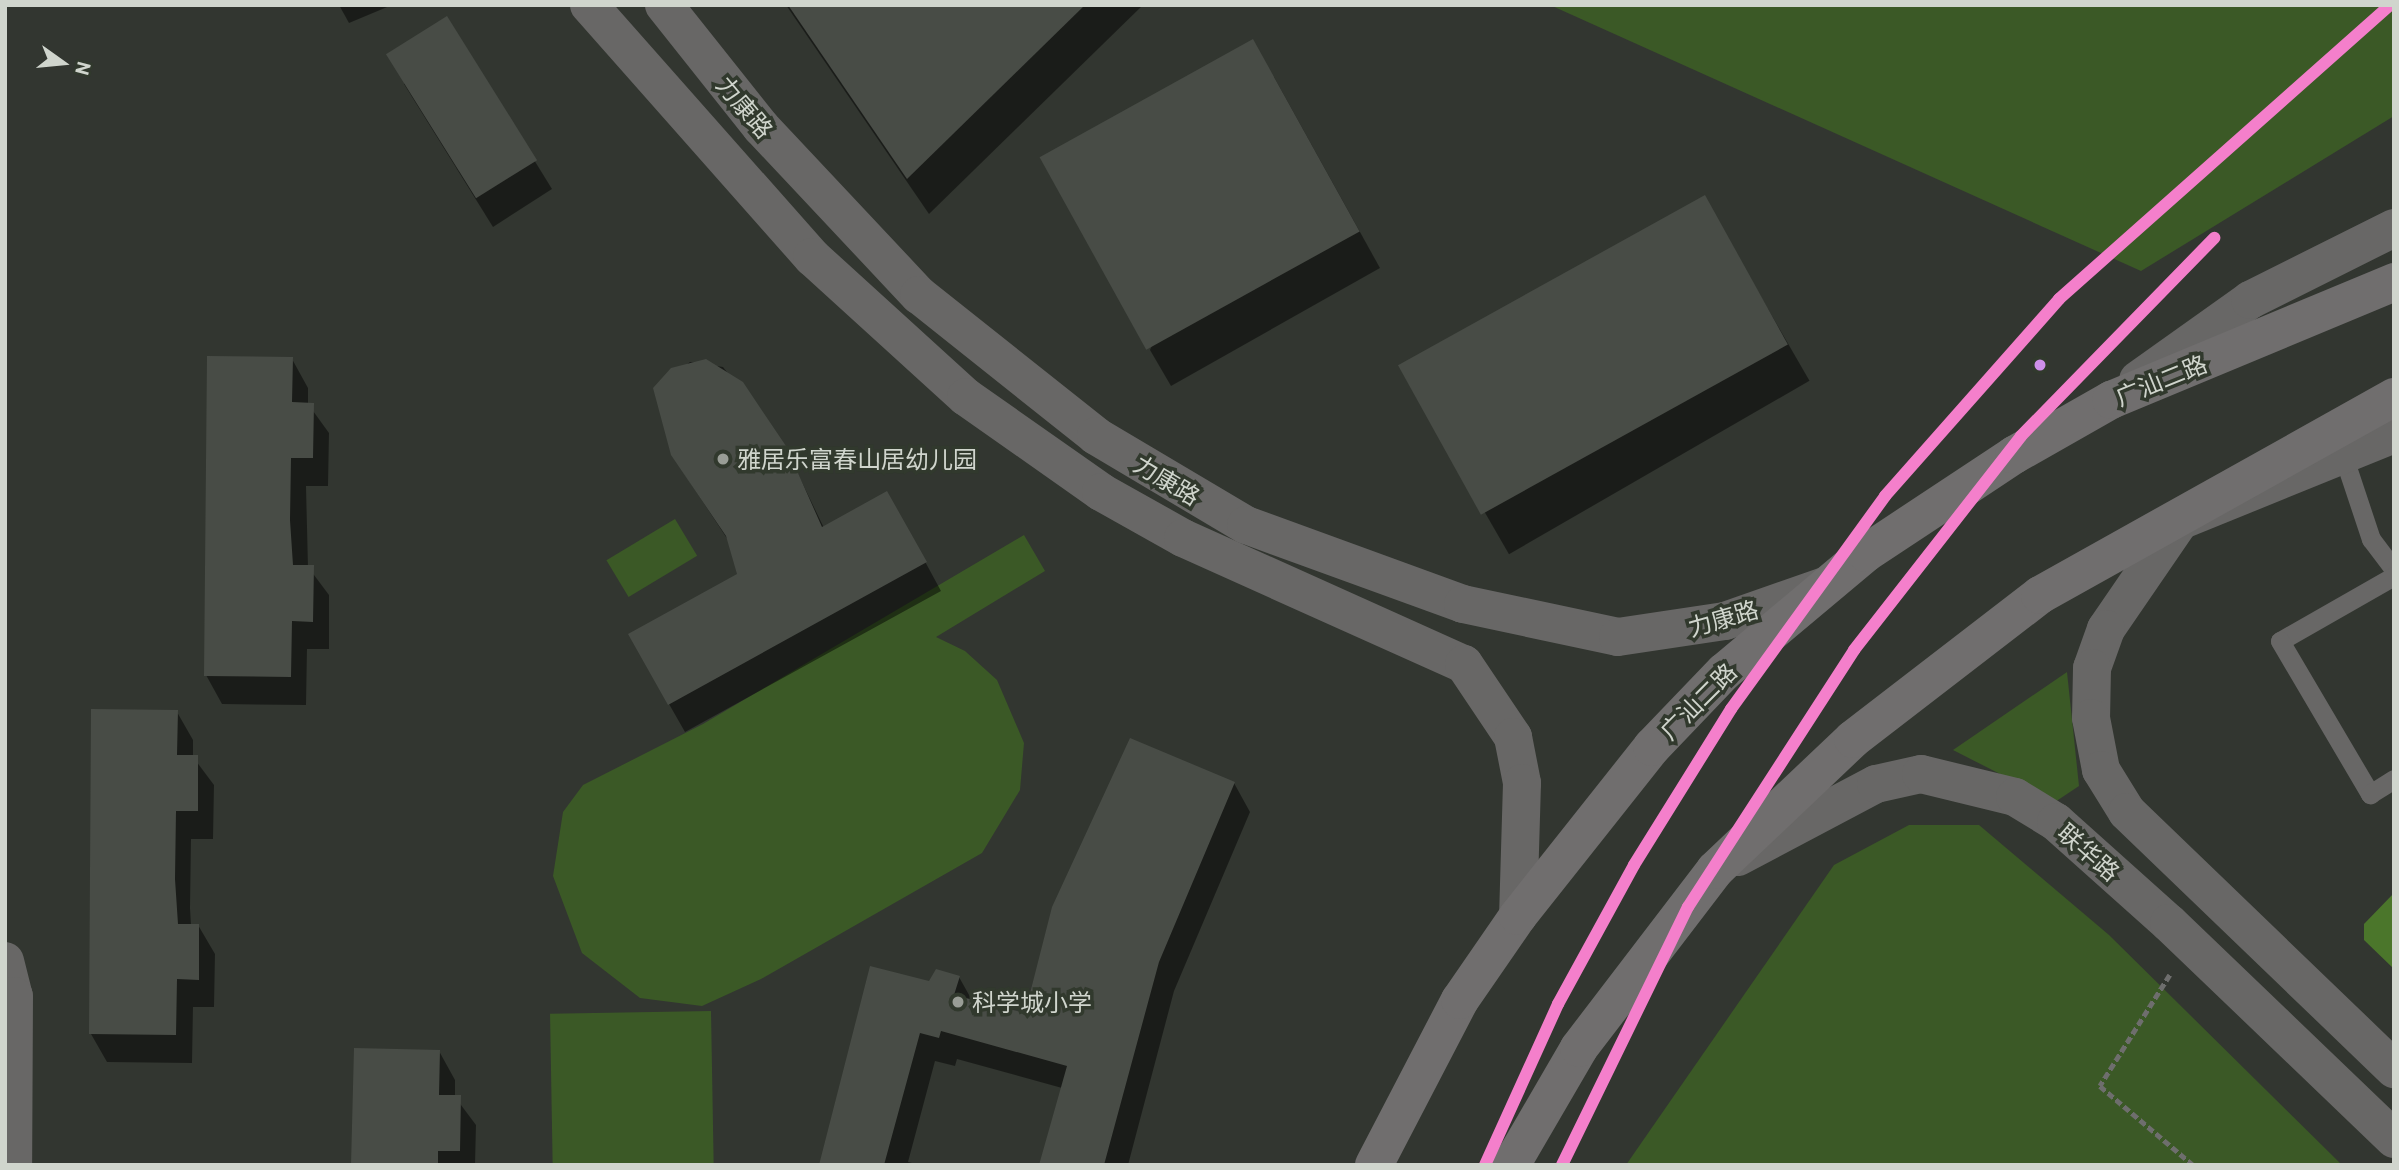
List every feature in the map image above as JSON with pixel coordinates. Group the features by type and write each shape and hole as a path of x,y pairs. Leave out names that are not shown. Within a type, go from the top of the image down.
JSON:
{"highway":[{"name":"广汕二路","path":"1374,1165 1460,1000 1518,916 1652,747 1724,672 1827,585 1942,498 2111,400 2394,282"},
{"path":"1511,1165 1578,1048 1715,870 1853,739 1971,642 2040,595 2180,521 2394,397"}],"street":[{"name":"力康路","path":"589,5 812,257 966,397 1101,492 1183,538 1464,664 1513,737 1522,783 1518,916"},
{"name":"力康路","path":"664,5 788,158 919,295 1096,436 1246,525 1464,604 1618,636 1726,621 1827,585"},
{"path":"2111,400 2250,300 2394,228"},
{"path":"2394,434 2180,521 2106,629 2092,668 2091,718 2101,770 2127,812 2394,1069"},
{"name":"联华路","path":"1715,870 1876,784 1921,774 2015,797 2056,822 2169,923 2394,1139"},
{"path":"5,961 13,996 13,1165"}],"lane":[{"path":"2343,455 2371,538 2394,569"},
{"path":"2394,576 2280,641 2370,793 2394,779"}],"path":[{"path":"2169,975 2100,1086 2193,1165"}],"shaded area":[{"path":"1550,5 2394,5 2394,116 2141,271"},
{"path":"675,519 697,556 629,597 606,560"},
{"path":"1024,535 1045,571 936,637 965,651 997,680 1024,743 1020,790 982,853 761,979 702,1006 640,998 582,953 553,876 563,812 583,785 703,724"},
{"path":"2067,672 2079,786 2055,802 1953,750"},
{"path":"1909,825 1979,825 2109,935 2342,1165 1626,1165 1834,865"},
{"path":"2394,893 2394,969 2364,940 2364,924"},
{"path":"711,1011 714,1165 553,1165 550,1014"}],"building":[{"path":"788,5 1085,5 907,179"},
{"path":"447,16 537,160 476,198 386,54"},
{"path":"1253,39 1360,231 1146,350 1040,157"},
{"path":"1705,195 1788,345 1481,515 1398,365"},
{"path":"207,356 293,357 292,402 314,403 313,458 291,458 290,520 293,565 314,565 313,622 292,621 291,677 204,676"},
{"path":"706,359 743,382 786,446 822,527 887,491 927,562 668,705 628,634 737,574 726,536 671,455 653,388 671,368"},
{"path":"91,709 178,710 177,755 198,755 198,811 176,811 175,879 178,924 199,924 199,980 177,979 176,1035 89,1034"},
{"path":"1130,738 1235,782 1159,962 1104,1165 1039,1165 1067,1066 941,1031 939,1038 920,1033 884,1165 819,1165 870,966 929,981 936,969 960,976 954,995 1025,1013 1052,907"},
{"path":"354,1048 440,1050 439,1095 461,1095 460,1151 438,1151 438,1165 351,1165"}],"transit line":[{"path":"1485,1165 1558,1004 1634,865 1731,709 1885,496 2059,299 2390,5"},
{"path":"1562,1165 1688,907 1854,650 2021,436 2214,238"}],"place":[{"name":"雅居乐富春山居幼儿园","path":"723,459"},
{"name":"科学城小学","path":"958,1002"}]}
